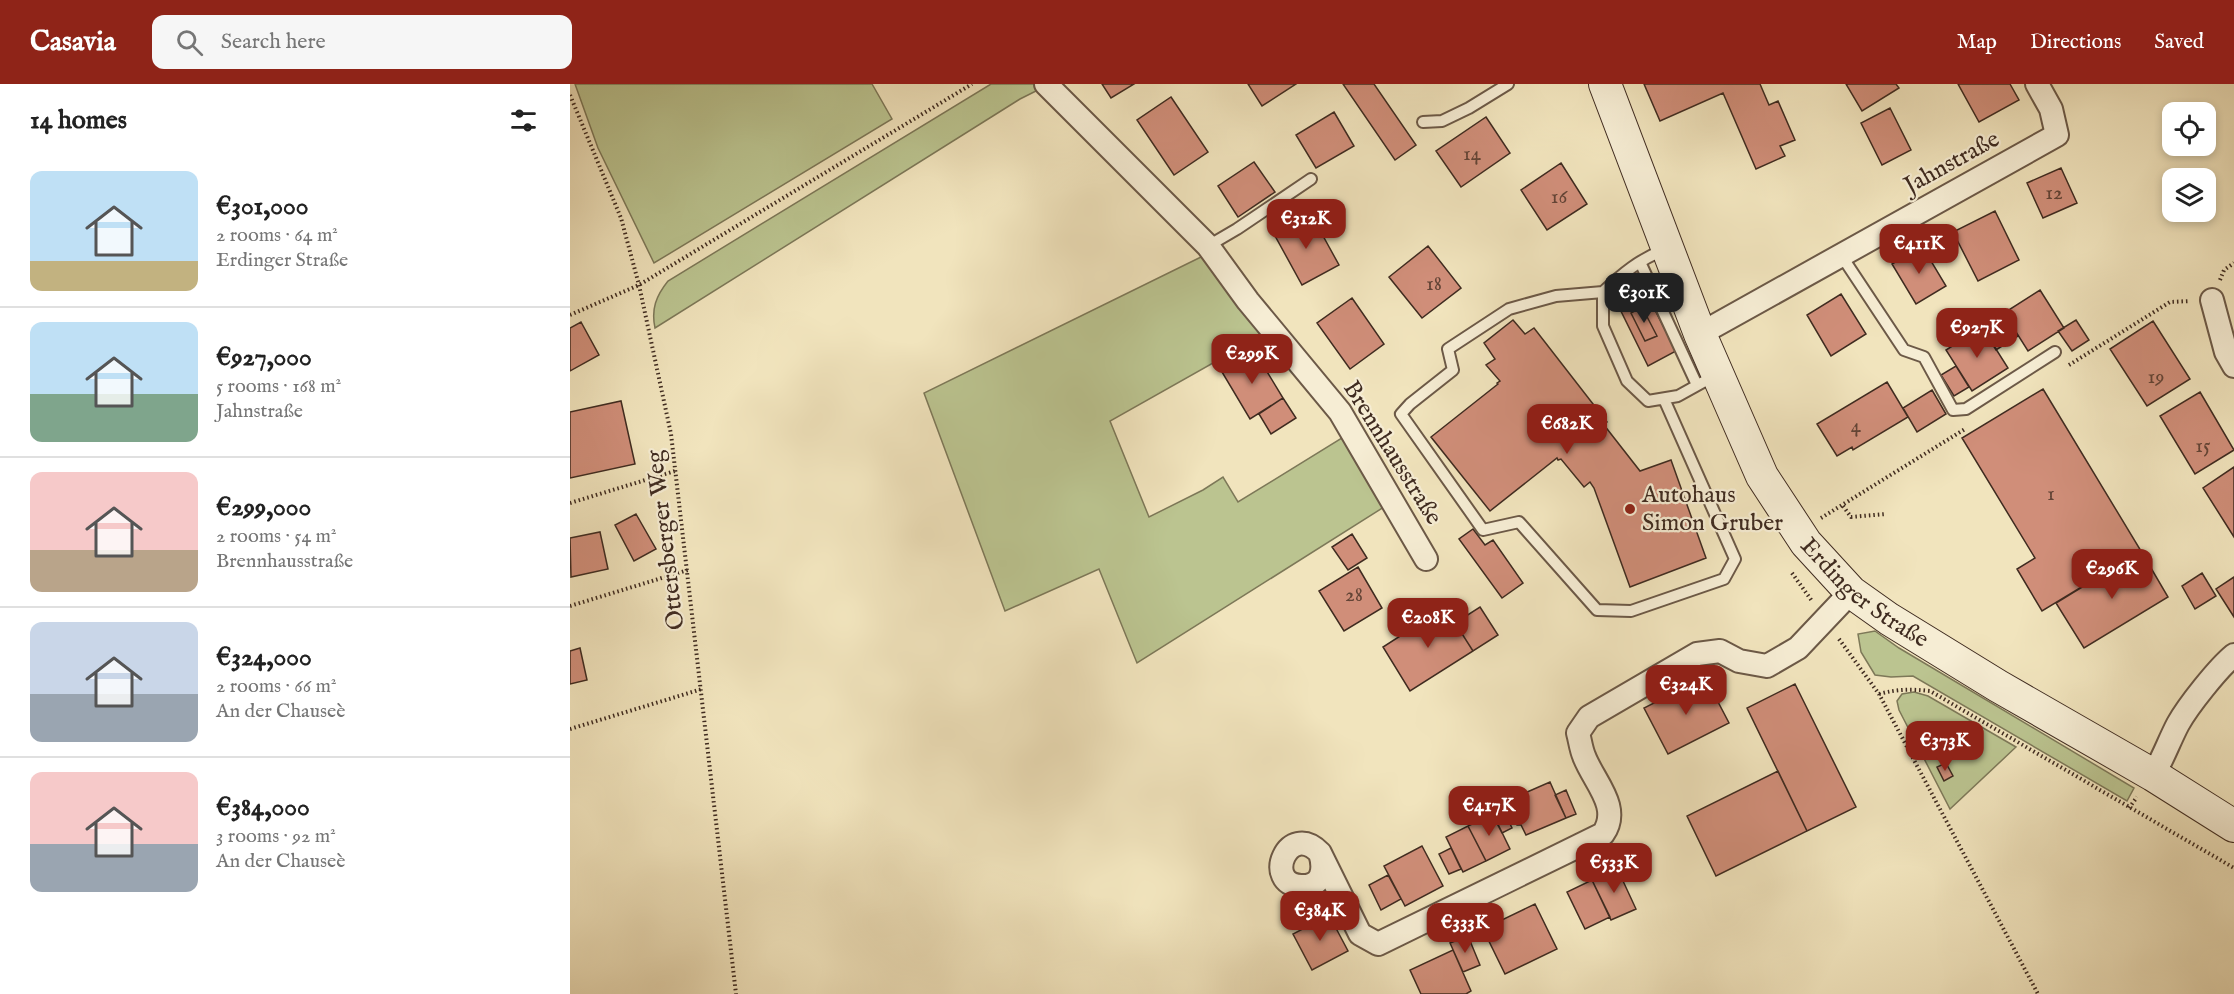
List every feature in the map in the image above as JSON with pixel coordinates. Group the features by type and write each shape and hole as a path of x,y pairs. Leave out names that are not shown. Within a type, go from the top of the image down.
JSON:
{"main road":[{"name":"Erdinger Straße","path":"1607,85 1654,256 1700,334 1707,380 1762,476 1806,543 1851,592 1889,619 1988,680 2153,775 2234,826"}],"street":[{"name":"Brennhausstraße","path":"1046,84 1208,246 1248,301 1340,412 1426,559"},
{"name":"Jahnstraße","path":"1700,334 2057,135 2051,109 2037,84"},
{"path":"2212,300 2226,352 2234,366"},
{"path":"1320,852 1360,934 1378,944 1603,834 1610,824 1610,808 1584,756 1578,733 1589,717 1697,654 1720,651 1739,661 1767,666 1798,648 1851,592"},
{"path":"2153,775 2178,723 2224,664 2234,656"}],"lane":[{"path":"1423,122 1442,121 1469,108 1508,84"},
{"path":"1208,246 1311,179"},
{"path":"1841,255 1904,350 1924,357 1953,410 1966,409 2055,352"},
{"path":"1603,292 1603,326 1627,381 1648,401 1678,396 1707,380 1654,256 1624,271 1603,292 1556,296 1509,309 1448,349 1453,370 1410,404 1401,414 1483,530 1519,522 1597,610 1632,611 1724,579 1735,559 1664,399"}],"path":[{"path":"570,315 639,285 972,84"},
{"name":"Ottersberger Weg","path":"570,95 621,218 639,285 671,434 736,994"},
{"path":"570,503 675,471"},
{"path":"1843,506 1851,517 1886,514"},
{"path":"570,606 688,570"},
{"path":"1826,621 1880,694 2037,994"},
{"path":"570,729 702,689"},
{"path":"1880,694 1903,690 1930,691 2234,868"}],"green space":[{"path":"575,84 872,84 892,119 654,263 598,148"},
{"path":"991,84 1038,84 1042,88 1020,99 655,328 655,303 668,281"},
{"path":"1201,257 1268,332 1110,421 1149,517 1203,490 1223,477 1238,502 1345,436 1384,507 1137,663 1099,569 1005,611 924,393"},
{"path":"1875,631 1899,648 2134,788 2127,801 1913,676 1875,675 1861,652 1858,634"},
{"path":"1914,692 1928,696 2016,747 1950,809 1899,710 1897,701 1902,694"}],"building":[{"path":"1102,84 1134,84 1111,98"},
{"path":"1248,84 1296,84 1262,106"},
{"path":"1343,84 1374,84 1416,145 1395,160"},
{"path":"1644,84 1760,84 1769,105 1778,101 1795,140 1780,146 1785,156 1756,169 1723,93 1660,121"},
{"path":"1846,84 1896,84 1899,88 1862,111"},
{"path":"1958,84 2010,84 2019,100 1979,122"},
{"path":"1171,97 1208,152 1174,175 1137,120"},
{"path":"1890,108 1911,150 1882,165 1861,123"},
{"path":"1334,112 1354,146 1316,168 1296,135"},
{"path":"1486,117 1510,153 1461,187 1436,151"},
{"path":"1254,162 1275,192 1238,217 1218,186"},
{"path":"1561,163 1587,204 1547,230 1521,190"},
{"path":"2061,168 2077,203 2043,218 2027,183"},
{"path":"1995,211 2019,260 1978,281 1953,232"},
{"path":"1311,214 1339,265 1302,285 1274,234"},
{"path":"1428,246 1461,288 1422,318 1389,277"},
{"path":"1922,246 1946,286 1916,304 1892,264"},
{"path":"1641,283 1676,351 1648,366 1614,297"},
{"path":"2040,290 2064,328 2028,351 2004,313"},
{"path":"1841,294 1866,334 1831,356 1807,315"},
{"path":"1352,298 1384,344 1350,369 1317,323"},
{"path":"1642,307 1657,336 1645,341 1631,313"},
{"path":"2004,313 2018,336 1996,350 1982,327"},
{"path":"1513,320 1525,334 1534,328 1607,422 1604,425 1640,471 1671,460 1706,558 1630,587 1594,488 1590,482 1584,487 1561,459 1557,458 1490,511 1431,437 1498,384 1500,381 1486,365 1495,359 1484,343"},
{"path":"2076,320 2089,340 2072,351 2058,331"},
{"path":"2153,321 2190,379 2147,406 2110,349"},
{"path":"581,322 599,355 570,371 570,328"},
{"path":"1982,327 2008,368 1972,391 1946,350"},
{"path":"1255,352 1283,398 1250,419 1222,372"},
{"path":"1956,366 1969,387 1954,396 1941,375"},
{"path":"1887,382 1908,417 1853,450 1852,447 1837,456 1817,424"},
{"path":"2043,389 2141,551 2042,611 2017,569 2035,558 1962,438"},
{"path":"1932,390 1946,414 1917,432 1903,408"},
{"path":"2200,392 2234,450 2195,474 2160,416"},
{"path":"1283,398 1296,418 1271,434 1259,414"},
{"path":"621,401 635,464 570,478 570,412"},
{"path":"2234,467 2234,537 2203,488"},
{"path":"636,514 656,549 634,561 615,525"},
{"path":"1473,529 1485,545 1493,540 1523,583 1502,598 1459,539"},
{"path":"600,532 608,569 571,577 570,538"},
{"path":"1352,534 1367,558 1348,570 1332,547"},
{"path":"2141,551 2168,597 2084,648 2056,603"},
{"path":"1358,567 1382,608 1344,631 1319,591"},
{"path":"2202,573 2216,596 2195,609 2182,586"},
{"path":"2234,577 2234,617 2216,589"},
{"path":"1445,607 1473,651 1410,691 1383,647"},
{"path":"1480,607 1498,635 1473,651 1455,623"},
{"path":"580,648 587,680 570,684 570,651"},
{"path":"1705,677 1729,723 1668,754 1644,708"},
{"path":"1795,684 1856,807 1807,831 1747,708"},
{"path":"1946,763 1953,776 1944,781 1937,767"},
{"path":"1778,771 1807,831 1716,876 1687,816"},
{"path":"1550,782 1566,818 1526,835 1513,816 1517,813 1511,799"},
{"path":"1566,790 1576,814 1566,818 1555,795"},
{"path":"1497,797 1512,828 1502,833 1486,802"},
{"path":"1493,814 1510,849 1486,861 1468,826"},
{"path":"1468,826 1486,861 1463,872 1446,837"},
{"path":"1422,846 1443,886 1405,906 1384,866"},
{"path":"1451,848 1461,869 1449,874 1439,854"},
{"path":"1617,868 1636,909 1611,920 1592,880"},
{"path":"1388,875 1401,899 1381,910 1369,885"},
{"path":"1592,880 1610,917 1585,929 1567,892"},
{"path":"1535,904 1557,949 1505,974 1483,929"},
{"path":"1329,915 1348,951 1312,970 1293,934"},
{"path":"1468,936 1480,965 1463,972 1450,943"},
{"path":"1453,950 1471,991 1466,994 1421,994 1410,970"}],"place":[{"name":"Autohaus Simon Gruber","path":"1630,509"}]}
